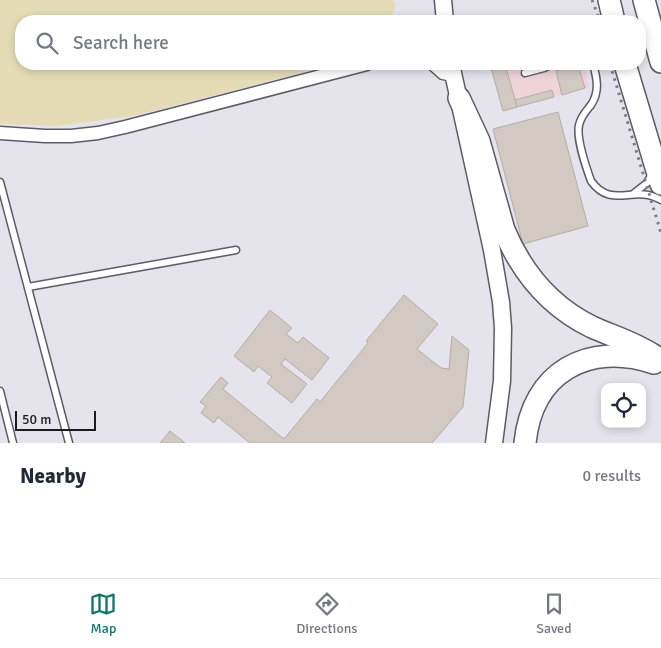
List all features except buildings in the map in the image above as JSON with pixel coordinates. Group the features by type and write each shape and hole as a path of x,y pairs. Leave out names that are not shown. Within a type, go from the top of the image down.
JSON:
{"highway":[{"path":"609,0 613,15"},
{"path":"644,0 661,62"},
{"path":"627,70 658,175"},
{"path":"459,98 479,141 504,230 526,271 545,294 568,313 595,328 637,345 661,360"},
{"path":"525,443 530,416 538,398 556,377 579,362 592,358 619,355 661,365"}],"main road":[{"path":"443,0 444,15"},
{"path":"452,70 501,302 502,381 493,440"}],"street":[{"path":"0,133 44,136 98,133 125,128 344,70"},
{"path":"440,70 443,73 452,70"}],"lane":[{"path":"525,73 536,70"},
{"path":"595,70 597,88 594,99 580,121 578,132 589,174 596,188 603,193 619,197 632,194 647,194 661,200"},
{"path":"632,194 658,175"},
{"path":"0,182 69,443"},
{"path":"28,287 236,250"},
{"path":"0,391 12,443"}],"shaded area":[{"path":"492,70 585,70 590,87 503,111"}],"sand":[{"path":"0,0 393,0 396,5 392,15 15,15 15,70 313,70 134,116 57,126 0,124"}],"railway":[{"path":"592,0 598,15"},
{"path":"612,70 661,233"}]}
